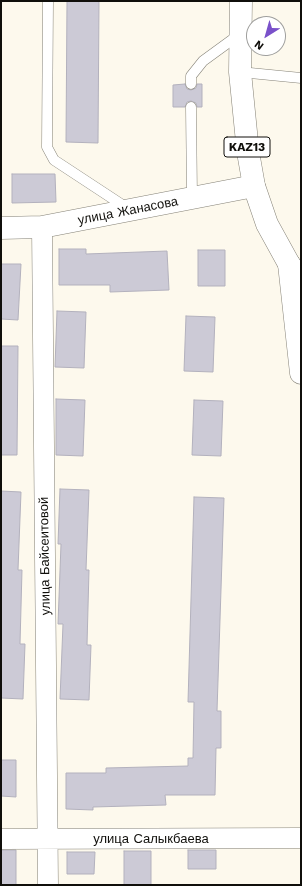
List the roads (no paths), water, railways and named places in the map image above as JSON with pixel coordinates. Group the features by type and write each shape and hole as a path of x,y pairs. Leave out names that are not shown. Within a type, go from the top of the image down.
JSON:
{"street":[{"name":"KAZ13","path":"241,1 240,72 248,152 254,186 267,224 295,272"},
{"name":"улица Жанасова","path":"1,228 42,227 254,186"},
{"name":"улица Байсеитовой","path":"42,227 48,885"},
{"path":"295,272 301,373"},
{"name":"улица Салыкбаева","path":"1,839 301,838"}],"lane":[{"path":"48,1 47,147 54,160 130,211"},
{"path":"191,84 191,76 203,61 240,34"},
{"path":"240,72 301,78"},
{"path":"191,107 192,198"}]}
